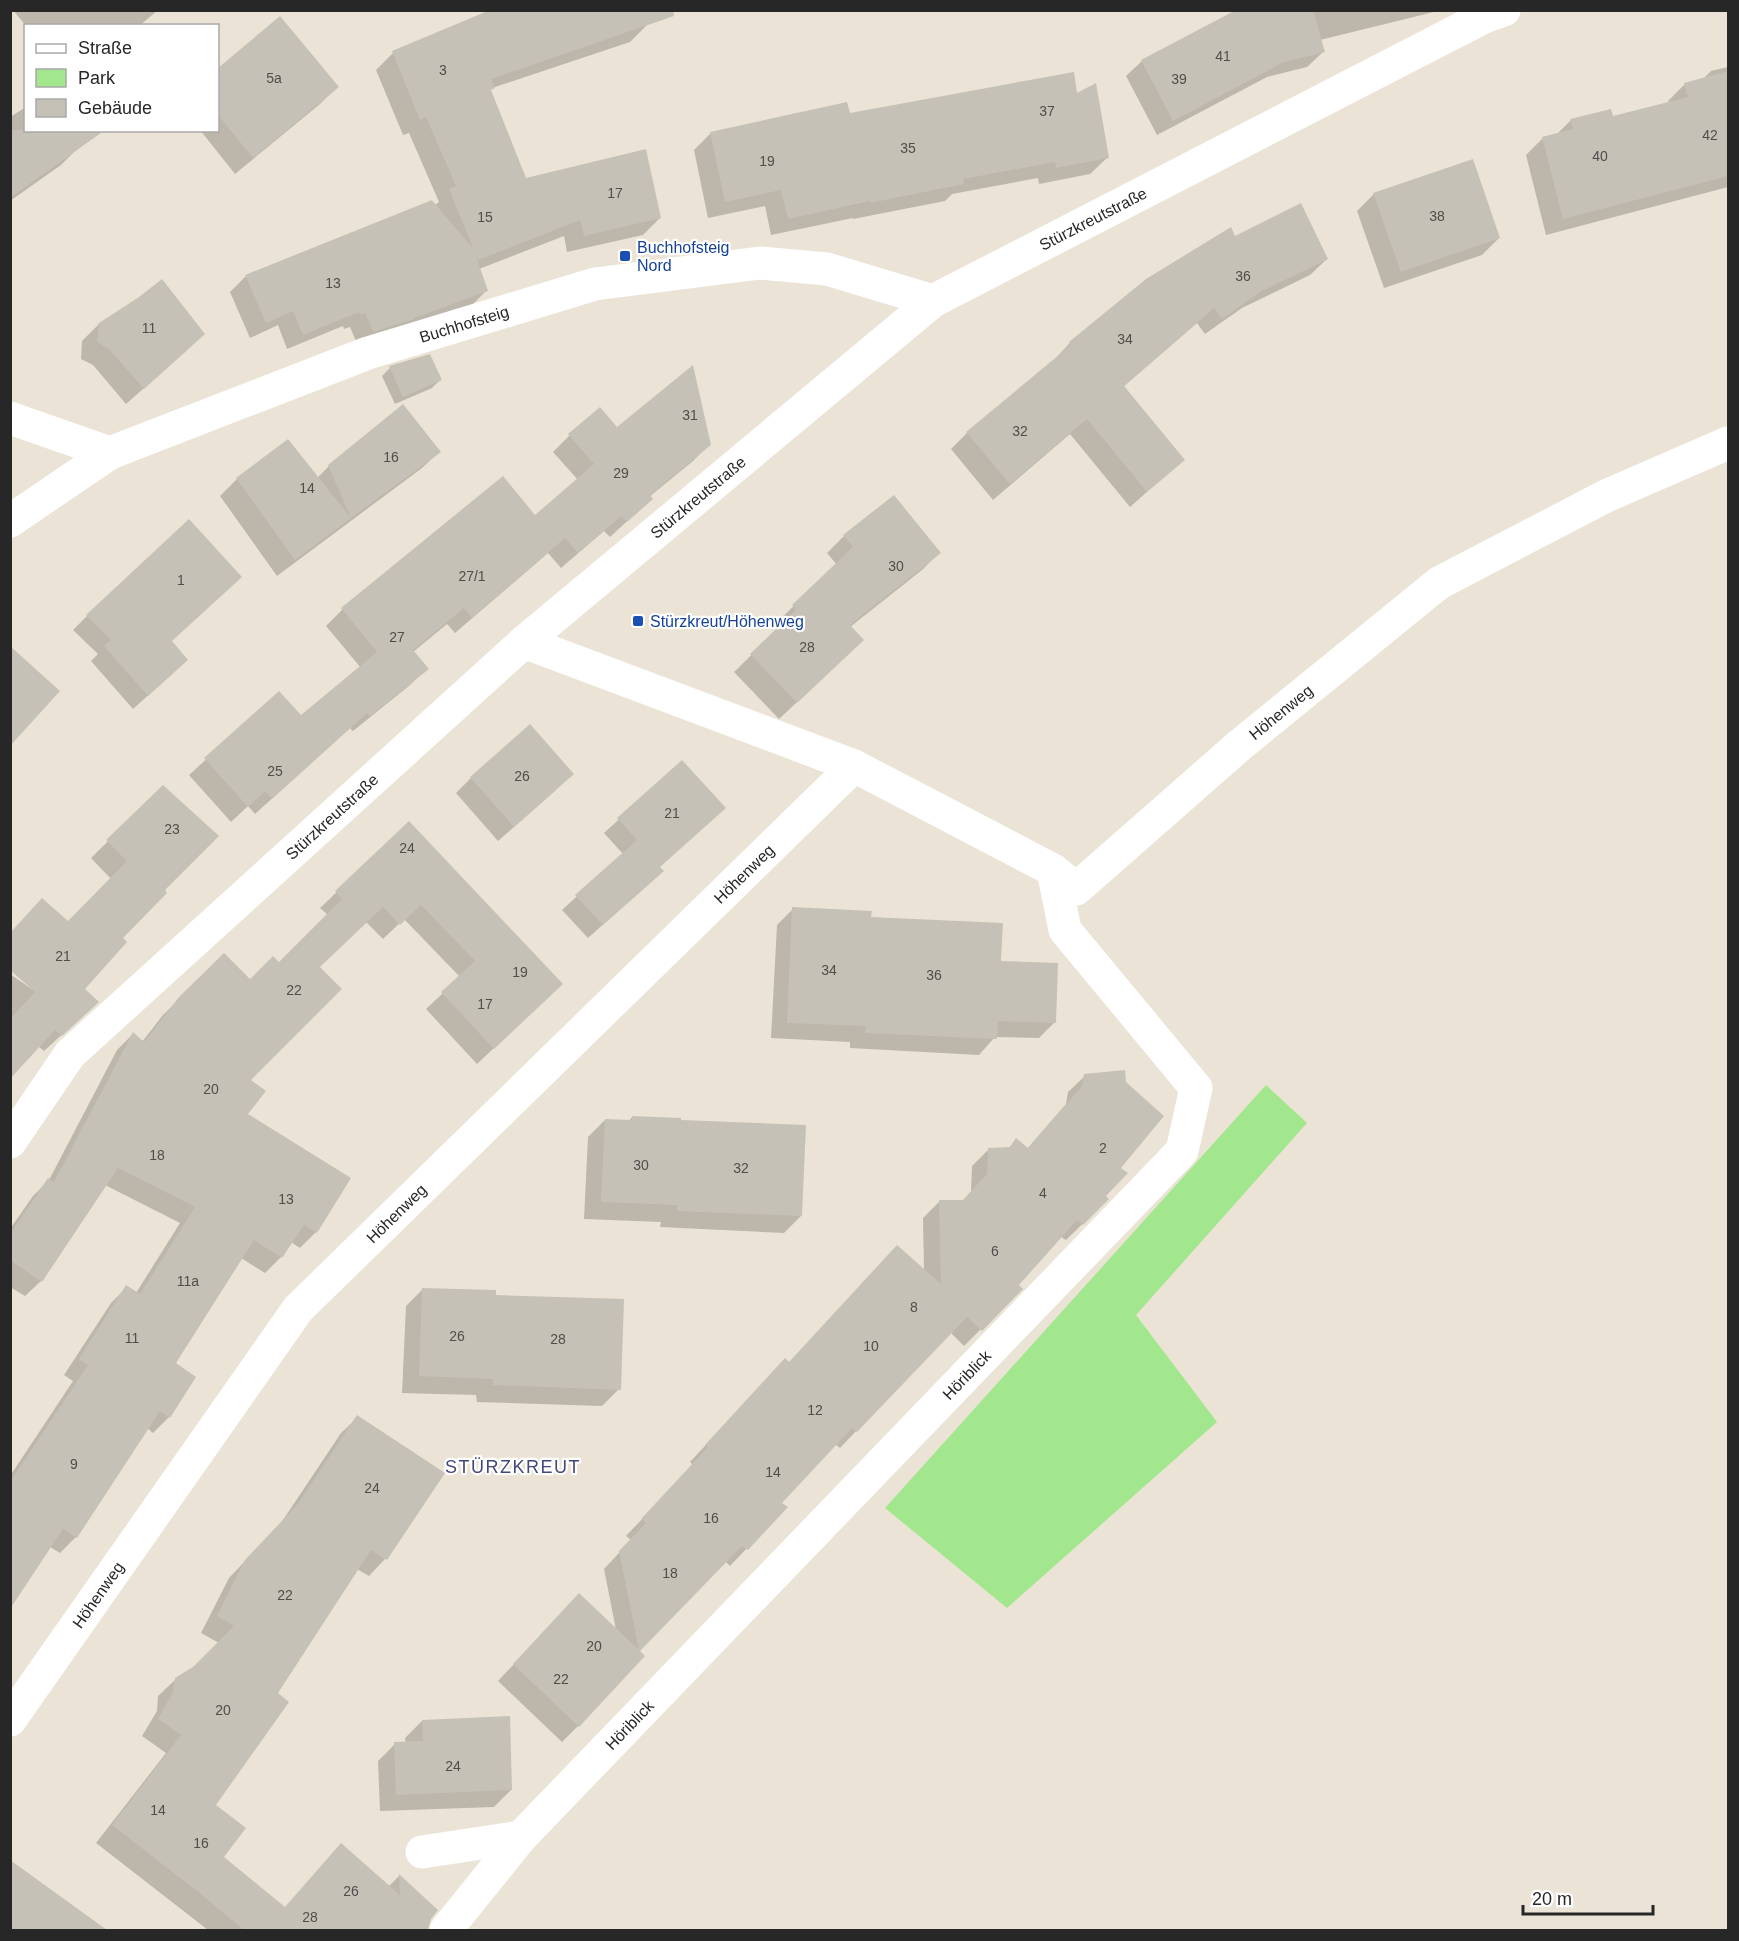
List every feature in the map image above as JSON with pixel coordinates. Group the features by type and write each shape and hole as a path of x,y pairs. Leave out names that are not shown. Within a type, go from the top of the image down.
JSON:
{"street":[{"name":"Stürzkreutstraße","path":"10,1142 70,1054 524,642 933,301 1484,16 1504,10"},
{"name":"Buchhofsteig","path":"10,521 110,453 368,354 595,284 760,263 826,268 933,301"},
{"path":"10,418 110,453"},
{"name":"Höhenweg","path":"524,642 854,766 1053,870 1076,889 1240,745 1440,583 1606,496 1728,443"},
{"name":"Höhenweg","path":"10,1720 298,1309 854,766"},
{"name":"Höriblick","path":"446,1930 521,1837 1182,1151 1196,1088 1065,930 1053,870"},
{"path":"422,1852 521,1837"}],"green space":[{"path":"1266,1085 1307,1123 1136,1315 1217,1422 1007,1608 885,1508"}],"building":[{"path":"490,10 673,10 674,16 491,79 495,88 491,90 526,178 646,149 661,218 584,236 580,220 478,260 449,189 456,186 426,117 420,120 392,51"},
{"path":"1236,10 1313,10 1325,52 1284,62 1173,121 1141,60"},
{"path":"280,16 339,87 253,158 219,116 219,67"},
{"path":"1728,71 1728,176 1563,219 1542,137 1573,129 1570,119 1611,109 1613,116 1688,97 1684,83"},
{"path":"1074,72 1077,93 1096,83 1109,158 1056,168 1055,162 963,179 964,184 788,219 781,190 725,202 710,132 847,102 850,113"},
{"path":"10,130 102,132 10,198"},
{"path":"1473,159 1500,238 1401,272 1373,193"},
{"path":"432,200 474,250 488,291 373,332 365,313 360,315 359,312 303,335 293,311 266,323 245,275"},
{"path":"1301,203 1328,259 1260,292 1222,319 1214,308 1124,386 1185,460 1147,492 1087,419 1010,484 966,432 1071,345 1069,342 1146,279 1231,227 1235,236"},
{"path":"162,279 205,334 144,389 109,349 97,342 99,323"},
{"path":"430,354 442,380 403,397 389,366"},
{"path":"693,365 711,445 650,495 653,499 627,522 621,516 578,553 565,538 472,618 464,608 413,650 429,669 370,716 367,713 272,799 265,791 248,807 204,758 279,691 301,715 377,652 341,608 503,476 535,515 594,464 568,434 600,407 617,427"},
{"path":"403,404 441,452 351,518 328,465"},
{"path":"288,439 351,518 295,560 236,478"},
{"path":"894,495 941,553 850,625 864,640 797,703 750,654 796,610 792,605 853,547 843,535"},
{"path":"189,519 242,577 172,641 188,660 148,696 104,646 111,640 86,615"},
{"path":"10,646 60,691 10,746"},
{"path":"530,724 574,774 514,827 470,777"},
{"path":"682,760 726,808 660,867 664,871 603,925 575,895 637,840 617,818"},
{"path":"163,785 219,836 165,890 167,893 123,938 127,942 85,989 99,1002 62,1036 55,1030 10,1079 10,1019 35,992 10,970 10,933 42,898 68,921 127,861 106,840"},
{"path":"409,821 563,984 494,1049 441,992 475,961 421,905 400,925 383,907 320,967 342,989 251,1080 266,1091 248,1114 351,1178 317,1233 304,1225 282,1258 254,1240 176,1363 196,1377 170,1418 160,1411 77,1538 63,1529 10,1609 10,1482 88,1365 79,1359 126,1285 140,1294 195,1207 118,1168 42,1282 10,1260 10,1234 48,1178 54,1182 133,1032 144,1042 179,997 224,953 250,979 273,956 279,962 342,899 335,891"},
{"path":"792,907 872,911 871,917 1003,923 1001,961 1058,963 1056,1023 998,1021 997,1039 865,1033 866,1026 787,1023"},
{"path":"1125,1070 1126,1082 1164,1116 1121,1168 1128,1173 1106,1196 1109,1199 1083,1225 1077,1220 1019,1285 1023,1289 982,1331 967,1317 857,1432 852,1428 782,1503 788,1507 748,1550 742,1546 640,1651 645,1656 579,1727 513,1664 579,1593 639,1650 619,1551 646,1523 641,1519 708,1447 705,1445 785,1358 789,1362 897,1245 941,1284 939,1200 963,1200 987,1174 988,1148 1010,1147 1016,1138 1028,1148 1082,1086 1084,1074"},
{"path":"632,1116 806,1125 802,1216 677,1211 677,1205 601,1202 605,1119 632,1120"},
{"path":"422,1288 496,1290 496,1295 624,1299 621,1390 493,1385 493,1379 419,1376"},
{"path":"357,1415 445,1473 387,1560 371,1550 278,1693 289,1702 216,1805 246,1828 224,1857 285,1907 341,1843 400,1895 399,1874 438,1910 431,1919 428,1930 244,1930 112,1825 181,1735 158,1719 173,1692 175,1678 193,1667 234,1626 217,1616 245,1560 297,1505"},
{"path":"510,1716 512,1790 396,1795 394,1742 423,1741 422,1720"},
{"path":"10,1860 107,1930 10,1930"}],"place":[{"name":"Buchhofsteig Nord","path":"625,256"},
{"name":"Stürzkreut/Höhenweg","path":"638,621"}],"district":[{"name":"STÜRZKREUT","path":"513,1467"}]}
